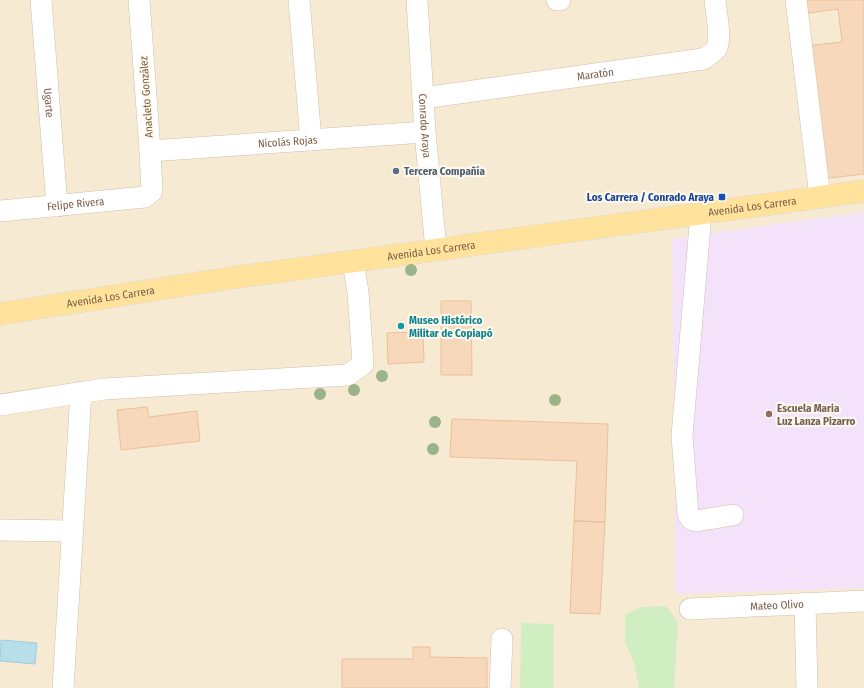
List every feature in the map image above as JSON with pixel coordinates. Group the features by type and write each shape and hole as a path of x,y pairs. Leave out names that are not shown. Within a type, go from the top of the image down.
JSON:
{"main road":[{"name":"Avenida Los Carrera","path":"0,314 216,280 864,191"}],"street":[{"name":"Ugarte","path":"41,0 57,206"},
{"name":"Anacleto González","path":"139,0 150,151 152,188 150,194"},
{"path":"299,0 311,140"},
{"name":"Conrado Araya","path":"417,0 425,132 436,250"},
{"name":"Maratón","path":"423,98 704,59 716,50 719,41 715,0"},
{"path":"796,0 820,197"},
{"name":"Nicolás Rojas","path":"150,151 425,132"},
{"name":"Felipe Rivera","path":"0,211 145,197 150,194"},
{"path":"701,214 682,436 688,514 691,519 696,521 733,515"},
{"path":"0,405 104,389 348,375 363,364 358,292 353,262"},
{"path":"63,688 81,392"},
{"path":"0,530 72,531"},
{"name":"Mateo Olivo","path":"690,609 864,601"},
{"path":"805,603 807,688"},
{"path":"500,688 502,639"}],"shaded area":[{"path":"0,0 864,0 864,688 0,688"},
{"name":"Escuela Maria Luz Lanza Pizarro","path":"864,212 864,588 676,594 672,239"}],"green space":[{"path":"666,606 678,622 674,688 639,688 634,663 625,642 625,615 641,607"},
{"path":"521,623 554,624 553,688 520,688"}],"water":[{"path":"1,640 37,643 35,664 0,661"}],"building":[{"path":"799,0 864,0 864,174 820,179 804,46 842,42 838,9 801,14"},
{"path":"441,301 471,301 472,375 441,375"},
{"path":"423,332 424,362 388,364 387,333"},
{"path":"147,407 149,417 197,411 200,441 121,450 117,410"},
{"path":"452,419 608,424 605,522 574,521 577,461 450,457"},
{"path":"574,521 605,522 600,614 570,613"},
{"path":"413,647 430,647 430,657 487,658 487,688 342,688 342,659 413,659"}],"place":[{"name":"Tercera Compañía","path":"396,171"},
{"name":"Los Carrera / Conrado Araya","path":"722,197"},
{"name":"Museo Histórico Militar de Copiapó","path":"401,326"},
{"name":"Escuela Maria Luz Lanza Pizarro","path":"769,414"}]}
